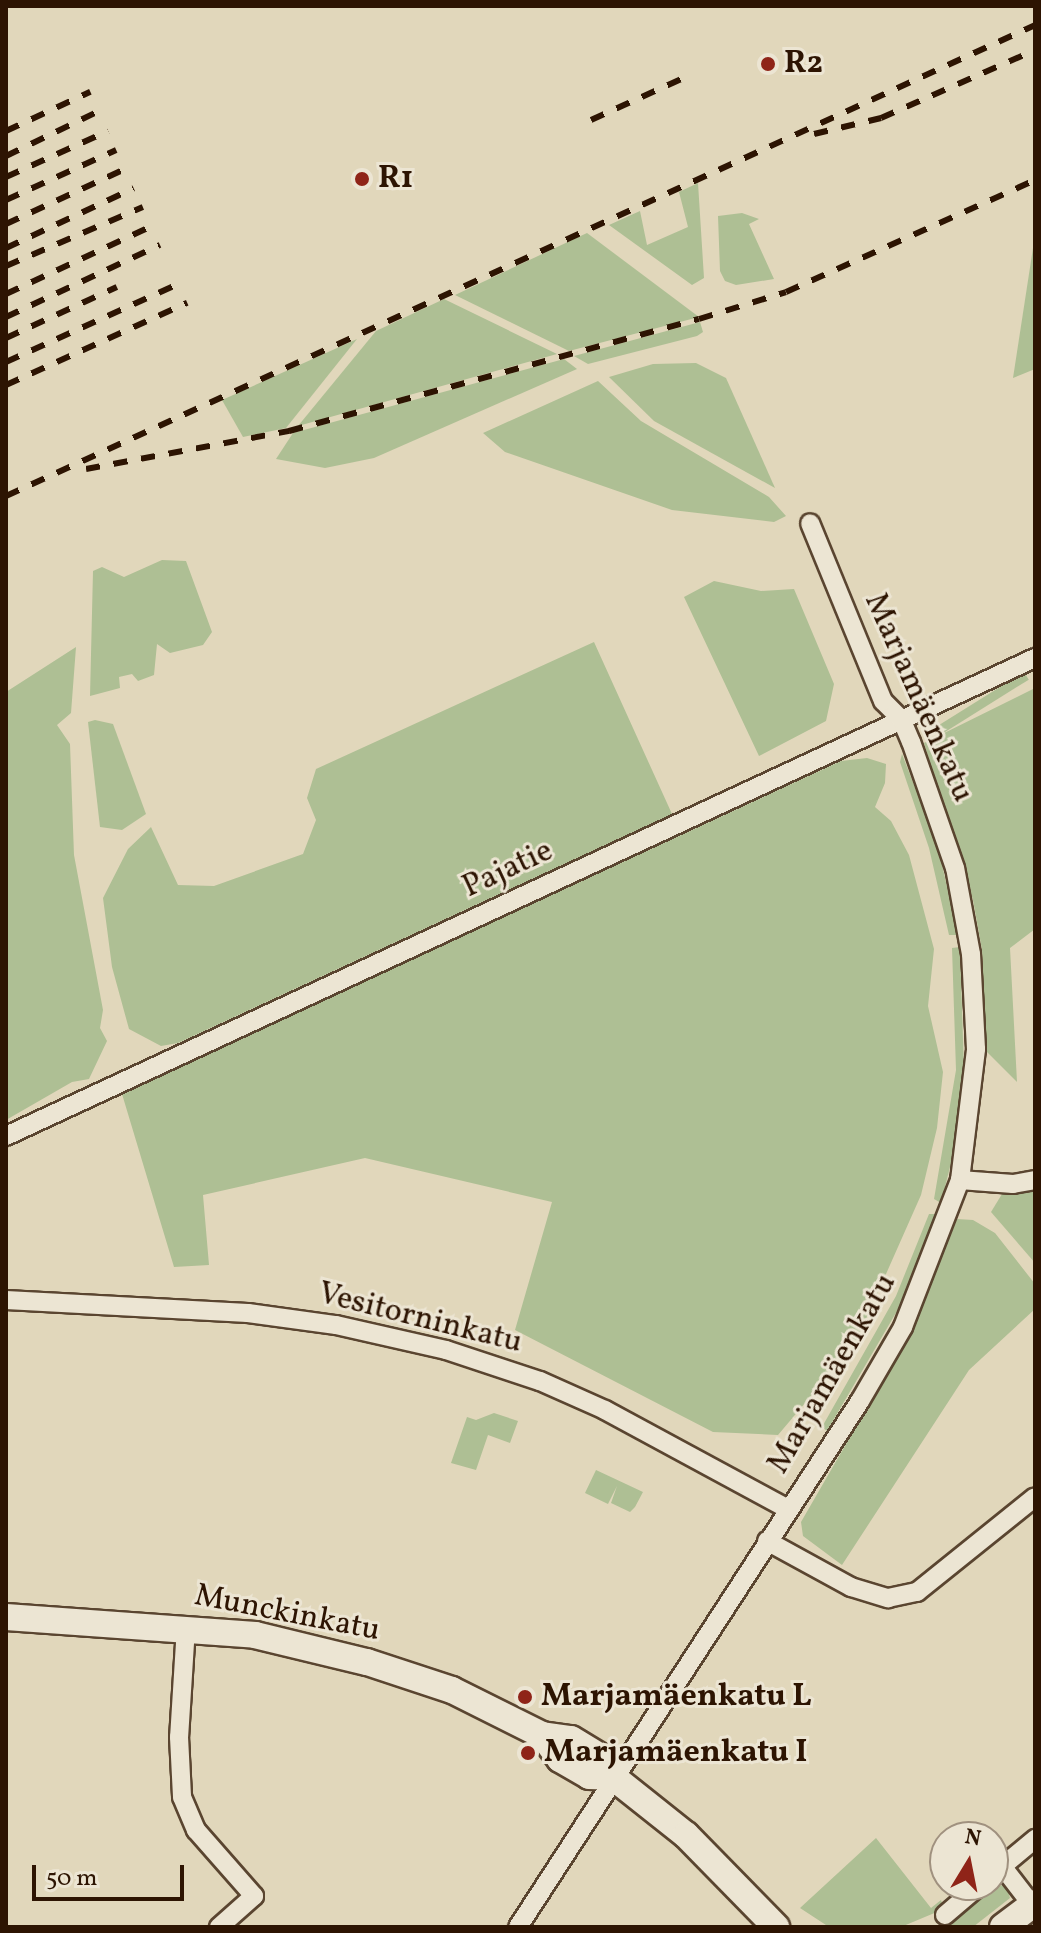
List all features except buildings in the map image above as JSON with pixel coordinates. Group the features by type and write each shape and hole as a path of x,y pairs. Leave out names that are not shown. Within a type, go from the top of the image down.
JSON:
{"main road":[{"name":"Munckinkatu","path":"6,1617 186,1627 255,1635 367,1662 452,1690 542,1735 571,1739 590,1750 613,1777 686,1835 776,1927"},
{"path":"1003,1927 1034,1904"}],"street":[{"name":"Marjamäenkatu","path":"518,1927 903,1327 960,1180 976,1049 971,954 941,820 901,719 883,701 810,523"},
{"name":"Pajatie","path":"6,1136 1035,658"},
{"path":"960,1180 1013,1184 1035,1180"},
{"name":"Vesitorninkatu","path":"6,1300 248,1313 336,1325 446,1350 540,1381 605,1410 788,1509"},
{"path":"767,1541 851,1587 888,1598 917,1592 1035,1497"},
{"path":"186,1627 179,1737 182,1797 196,1830 254,1896 219,1927"},
{"path":"1009,1860 1035,1839"},
{"path":"1009,1881 1034,1904"},
{"path":"945,1915 961,1901"}],"green space":[{"path":"698,183 704,278 692,285 609,225 640,211 647,245 688,227 679,192"},
{"path":"742,213 759,219 749,224 774,279 736,285 725,281 720,271 718,216"},
{"path":"587,233 699,317 569,351 455,295"},
{"path":"1035,235 1035,369 1013,378"},
{"path":"444,299 557,354 298,426 376,331"},
{"path":"700,322 703,332 697,336 588,364 574,356"},
{"path":"357,339 286,428 243,437 222,400"},
{"path":"564,359 577,369 374,458 325,468 276,459 293,433"},
{"path":"696,363 726,378 775,488 654,421 609,377 653,364"},
{"path":"598,381 641,421 769,497 786,516 774,522 672,510 505,452 483,433"},
{"path":"162,560 186,561 212,632 203,645 170,653 157,644 154,675 138,681 132,674 119,677 120,688 90,696 93,571 102,567 124,577"},
{"path":"714,581 761,591 794,589 834,684 826,721 759,756 684,597"},
{"path":"594,642 672,814 178,1043 161,1046 129,1029 112,967 103,898 128,849 151,827 178,885 214,886 303,854 316,820 307,798 316,769"},
{"path":"76,647 71,713 57,725 70,744 74,855 103,1010 100,1028 107,1041 89,1079 72,1082 6,1120 6,692"},
{"path":"1024,672 1029,680 942,734 937,726"},
{"path":"1035,688 1035,929 1010,948 1017,1082 986,1051 982,950 973,900 924,743"},
{"path":"95,720 113,724 146,814 122,830 100,827 88,722"},
{"path":"902,754 938,847 958,935 949,935 929,848 900,762"},
{"path":"867,758 886,764 885,783 875,807 891,821 909,855 934,949 928,1006 943,1072 937,1128 921,1195 855,1344 778,1435 713,1432 515,1330 552,1202 365,1158 203,1195 209,1265 174,1267 122,1094 841,761"},
{"path":"960,947 964,1070 957,1139 941,1203 934,1199 956,1070 952,948"},
{"path":"1035,1188 1035,1263 991,1212 1002,1194"},
{"path":"929,1214 938,1214 904,1299 827,1431 822,1427 896,1296"},
{"path":"957,1219 973,1220 995,1233 1035,1284 1035,1309 969,1370 842,1565 803,1536 801,1522 913,1328"},
{"path":"494,1413 518,1421 510,1443 488,1435 476,1470 451,1463 467,1417 476,1420"},
{"path":"596,1470 643,1492 630,1512 611,1503 617,1486 608,1504 585,1493"},
{"path":"876,1838 931,1908 941,1901 944,1909 901,1927 829,1927 800,1908"},
{"path":"975,1901 1006,1901 973,1927 942,1927"}],"railway":[{"path":"6,496 1035,25"},
{"path":"814,134 881,118 1035,50"},
{"path":"591,120 688,76"},
{"path":"6,131 90,92"},
{"path":"6,156 99,111"},
{"path":"6,177 108,131"},
{"path":"6,200 116,150"},
{"path":"6,224 125,169"},
{"path":"86,469 289,431 699,319 786,292 1035,180"},
{"path":"6,248 134,188"},
{"path":"6,266 143,207"},
{"path":"6,294 152,226"},
{"path":"6,317 160,245"},
{"path":"6,362 178,284"},
{"path":"6,338 117,287"},
{"path":"6,385 187,303"}],"place":[{"name":"R2","path":"768,64"},
{"name":"R1","path":"362,179"},
{"name":"Marjamäenkatu L","path":"525,1697"},
{"name":"Marjamäenkatu I","path":"528,1753"}]}
